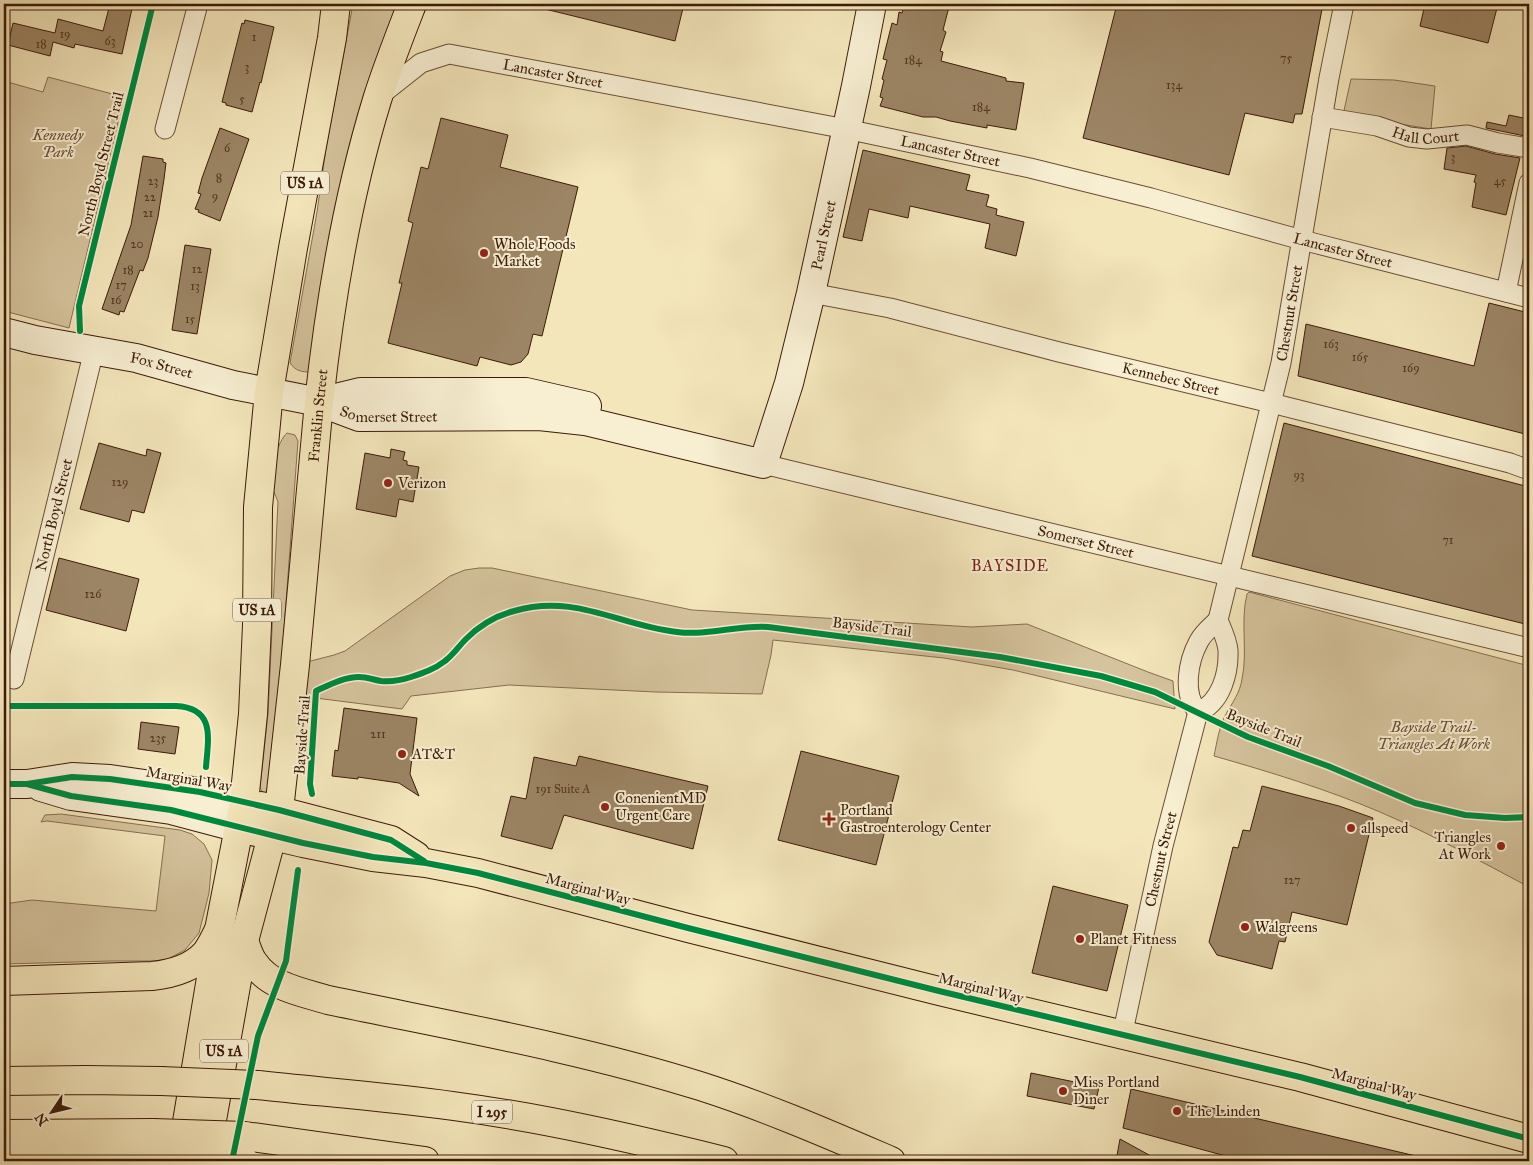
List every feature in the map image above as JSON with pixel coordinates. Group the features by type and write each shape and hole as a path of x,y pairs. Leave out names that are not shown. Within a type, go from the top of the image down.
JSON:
{"main road":[{"name":"US 1A","path":"4,981 170,974 189,966 206,953 219,930 242,815 253,714 258,507 269,392 332,38 336,4"},
{"name":"Franklin Street","path":"276,823 295,664 323,367 343,241 364,146 377,98 412,4"},
{"name":"Marginal Way","path":"242,815 276,823 392,840 426,862 478,873 688,928 1122,1036 1300,1077 1529,1139"},
{"name":"US 1A","path":"205,1161 244,942 276,823"},
{"path":"181,1161 219,930"},
{"path":"244,942 254,963 264,974 277,983 290,988 328,1000 584,1054 700,1086 769,1109 891,1161"},
{"name":"I 295","path":"4,1082 85,1080 257,1085 454,1106 552,1123 664,1146 724,1161"},
{"path":"4,1134 150,1146 243,1147 374,1155 425,1161"},
{"path":"8,1161 150,1146"}],"street":[{"path":"165,129 198,4"},
{"name":"Pearl Street","path":"763,464 789,383 811,293 872,4"},
{"name":"Chestnut Street","path":"1122,1036 1163,846 1198,712 1193,707 1189,696 1191,664 1199,640 1218,620 1281,363 1322,117 1344,4"},
{"name":"Lancaster Street","path":"377,98 421,63 449,54 846,129 1076,180 1529,298"},
{"name":"Hall Court","path":"1322,117 1377,126 1410,137 1427,139 1466,135 1529,148"},
{"path":"1506,292 1529,183"},
{"name":"Kennebec Street","path":"811,293 890,308 1059,352 1510,463 1529,470"},
{"name":"Fox Street","path":"4,332 35,340 145,360 233,385 319,402"},
{"name":"North Boyd Street","path":"14,678 94,350"},
{"name":"Somerset Street","path":"319,402 360,392 526,392 582,404 644,434 1529,648"},
{"path":"1198,712 1204,710 1215,700 1225,678 1228,650 1218,620"},
{"name":"Marginal Way","path":"16,784 72,777 110,779 200,792 242,815"}],"green space":[{"path":"353,4 402,4 311,372 304,372 299,371 290,363 317,212 326,148"},
{"name":"Kennedy Park","path":"48,77 124,97 69,328 4,311 4,81 43,92"},
{"path":"1351,79 1394,80 1435,86 1431,129 1343,115"},
{"path":"287,433 295,435 298,441 276,737 267,793 264,794 260,788 268,714 278,502 271,478 277,449"},
{"path":"492,568 692,610 972,627 1027,624 1173,681 1175,709 1013,670 944,658 773,640 762,694 656,692 509,685 411,696 402,709 292,695 295,665 345,651 450,576 465,570"},
{"name":"Bayside Trail- Triangles At Work","path":"1249,592 1529,666 1529,887 1437,839 1380,812 1298,781 1214,756 1222,724 1241,684 1244,668 1245,605"},
{"path":"61,814 180,830 192,834 204,844 212,860 209,893 199,933 185,950 164,961 4,964 4,904 32,900 156,911 165,836 47,821 41,822 45,815"}],"building":[{"path":"110,4 133,4 122,54 75,44 74,48 53,42 50,56 8,45 13,23 55,33 58,19 103,31"},
{"path":"545,4 684,4 675,41 545,9"},
{"path":"904,4 935,4 949,7 943,30 946,32 940,51 943,52 941,61 1006,78 1006,81 1024,83 1016,130 987,125 987,128 936,117 923,117 880,106 883,98 880,97 884,80 882,79 887,60 883,59 892,23 897,25 899,12 902,13"},
{"path":"1117,4 1323,4 1302,114 1295,114 1293,123 1245,113 1229,175 1083,138"},
{"path":"1425,4 1498,4 1488,43 1420,26"},
{"path":"245,20 274,27 252,112 226,105 226,103 222,102 242,23 244,24"},
{"path":"1509,115 1528,119 1525,136 1486,128 1487,122 1506,126"},
{"name":"Whole Foods Market","path":"441,118 508,135 500,167 578,187 542,336 533,334 528,354 521,362 511,365 480,357 477,366 388,343 413,223 408,221 421,167 428,169"},
{"path":"220,128 249,139 220,221 195,209 201,194 198,193 202,178"},
{"path":"1466,146 1495,154 1520,158 1506,215 1472,207 1476,175 1444,169 1447,148"},
{"path":"863,150 970,175 966,190 989,195 986,206 997,209 996,215 1024,222 1016,256 985,248 990,224 910,206 908,218 869,209 862,241 843,237"},
{"path":"143,156 163,159 163,162 166,163 164,179 158,217 148,258 143,271 140,270 124,312 120,311 119,315 102,309 131,225"},
{"path":"185,245 211,249 197,334 172,330"},
{"path":"1489,303 1529,313 1529,435 1298,376 1306,324 1474,366"},
{"path":"1284,423 1529,487 1529,625 1252,556"},
{"path":"99,443 146,456 147,449 161,453 144,513 132,510 129,522 80,509"},
{"name":"Verizon","path":"391,449 405,452 403,460 407,461 407,465 419,467 413,502 399,499 396,517 356,509 365,453 390,458"},
{"path":"59,558 139,579 126,631 46,610"},
{"path":"344,708 417,718 410,774 419,796 399,783 358,777 358,779 332,776 335,750 338,751"},
{"path":"141,722 179,727 175,754 138,749"},
{"path":"801,751 899,776 876,865 778,840"},
{"name":"ConenientMD Urgent Care","path":"579,756 708,786 693,849 564,815 552,849 501,836 511,796 526,799 534,757 576,766"},
{"path":"1262,786 1339,806 1373,818 1347,925 1292,912 1285,942 1279,941 1272,969 1217,955 1209,942 1233,847 1238,848 1243,830 1250,831"},
{"name":"Planet Fitness","path":"1053,886 1128,905 1107,991 1032,973"},
{"name":"Miss Portland Diner","path":"1031,1073 1099,1087 1094,1109 1027,1096"},
{"name":"The Linden","path":"1131,1089 1416,1156 1416,1161 1244,1161 1123,1128"},
{"path":"1120,1139 1160,1161 1116,1161"}],"cycle path":[{"name":"North Boyd Street Trail","path":"80,331 79,306 153,4"},
{"name":"Bayside Trail","path":"312,794 310,784 316,691 353,677 396,681 420,674 433,669 445,661 471,634 494,618 536,606 557,606 597,612 636,624 677,632 700,633 768,627 1000,657 1101,676 1155,692 1248,737 1328,766 1415,803 1465,815 1505,818 1529,817"},
{"path":"4,706 176,706 189,708 198,712 204,719 207,727 206,767"},
{"path":"4,784 27,784 72,777 110,779 200,792 279,810 391,840 424,861"},
{"path":"27,784 71,796 171,810 303,843 373,857 426,863 478,873 939,991 1300,1077 1529,1139"},
{"path":"232,1161 258,1036 286,961 298,870"}],"place":[{"name":"Whole Foods Market","path":"484,253"},
{"name":"Verizon","path":"388,483"},
{"name":"AT&T","path":"402,754"},
{"name":"ConenientMD Urgent Care","path":"605,807"},
{"name":"Portland Gastroenterology Center","path":"829,819"},
{"name":"allspeed","path":"1351,828"},
{"name":"Triangles At Work","path":"1501,846"},
{"name":"Walgreens","path":"1245,927"},
{"name":"Planet Fitness","path":"1080,939"},
{"name":"Miss Portland Diner","path":"1063,1091"},
{"name":"The Linden","path":"1177,1111"}],"district":[{"name":"BAYSIDE","path":"1010,565"}]}
